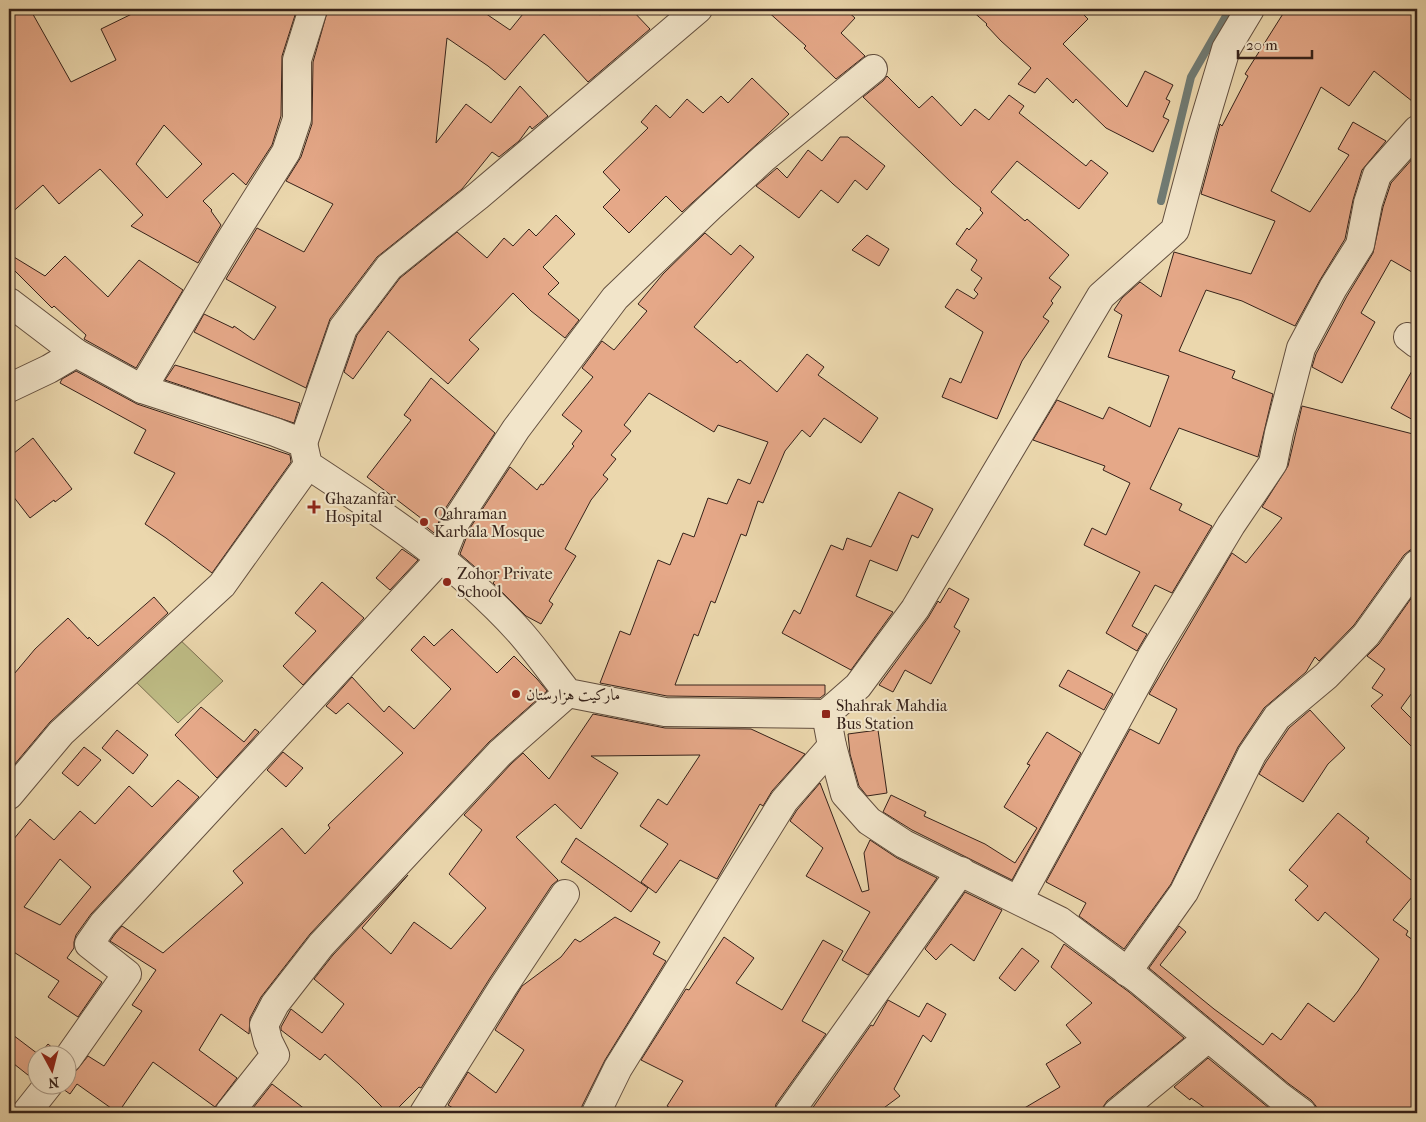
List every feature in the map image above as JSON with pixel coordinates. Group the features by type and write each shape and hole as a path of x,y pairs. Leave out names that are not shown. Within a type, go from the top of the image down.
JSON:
{"street":[{"path":"142,389 228,244 286,152 297,118 297,60 313,9"},
{"path":"9,795 61,734 222,585 305,454 343,328 389,266 478,196 698,9"},
{"path":"9,302 76,352 142,389 275,432 458,572 518,630 568,693 665,712 826,714 858,686 916,609 1101,296 1175,230 1226,49 1250,9"},
{"path":"78,1044 127,974 88,944 103,924 441,558 456,521 516,429 615,298 764,158 872,69"},
{"path":"1019,899 1152,656 1232,525 1273,463 1301,348 1333,288 1360,244 1368,203 1377,176 1417,130"},
{"path":"9,388 49,369 76,352"},
{"path":"1127,972 1184,892 1252,754 1277,718 1326,676 1366,635 1417,564"},
{"path":"229,1113 275,1055 268,1041 264,1025 275,1004 321,944 500,753 568,693"},
{"path":"826,714 832,746 845,794 869,821 904,844 1019,899 1060,921 1127,972 1302,1113"},
{"path":"596,1113 618,1068 784,801 832,746"},
{"path":"789,1113 961,871"},
{"path":"424,1113 564,894"},
{"path":"1118,1113 1208,1038"},
{"path":"26,1113 40,1094"}],"shaded area":[{"path":"175,635 223,681 178,723 131,677"}],"building":[{"path":"9,9 30,9 71,82 116,60 101,29 142,9 297,9 282,56 281,116 272,145 246,185 233,173 203,201 212,210 221,225 198,263 131,226 143,215 100,169 59,204 43,185 9,215","holes":["164,125 202,164 167,198 136,164"]},
{"path":"328,9 479,9 510,30 527,9 593,9 600,15 607,9 631,9 650,29 588,82 544,34 505,80 447,38 436,143 466,104 491,123 520,86 548,116 532,129 530,126 519,141 499,157 492,152 462,189 377,257 330,319 306,388 194,332 204,314 233,328 234,326 254,340 276,307 226,279 257,228 304,252 333,204 286,181 301,157 312,124 313,62"},
{"path":"765,9 845,9 855,18 841,33 865,56 836,79 804,48 806,46"},
{"path":"970,9 1078,9 1088,19 1063,44 1127,107 1145,71 1173,85 1166,99 1170,101 1163,117 1169,120 1153,152 1106,128 1076,99 1073,103 1047,78 1035,93 1018,84 1031,68"},
{"path":"1286,9 1417,9 1417,105 1374,71 1349,106 1321,87 1271,191 1310,212 1349,155 1338,149 1353,122 1386,141 1362,170 1353,200 1345,239 1295,326 1242,301 1206,290 1179,351 1235,371 1232,378 1273,394 1258,457 1179,428 1150,489 1182,504 1179,510 1212,526 1172,593 1155,585 1132,626 1147,634 1137,651 1106,633 1140,572 1084,545 1092,528 1106,535 1130,483 1103,470 1105,466 1033,440 1057,400 1103,419 1109,407 1150,427 1169,376 1108,357 1122,315 1114,310 1122,298 1140,282 1161,297 1174,252 1251,274 1275,221 1201,194 1220,124 1222,126 1248,76 1245,74"},
{"path":"887,76 919,108 932,96 961,126 975,109 989,120 1009,95 1024,106 1019,113 1086,166 1091,160 1108,173 1079,209 1017,161 991,192 1025,221 1027,219 1069,255 1049,278 1061,287 1043,317 1049,321 1022,361 997,419 942,397 950,378 961,383 983,332 945,307 957,289 974,299 978,294 974,290 982,278 971,270 977,260 956,244 967,228 969,230 983,213 980,210 981,208 953,184 863,97"},
{"path":"752,78 789,114 682,212 666,196 629,233 603,207 620,190 603,172 648,128 641,122 656,105 670,118 687,99 703,113 721,96 728,103"},
{"path":"840,137 848,137 885,166 867,190 855,180 838,203 821,190 799,218 756,186 777,168 787,178 808,150 822,161"},
{"path":"1414,157 1417,158 1417,275 1391,260 1361,313 1375,322 1342,383 1312,367 1316,354 1347,296 1373,253 1383,207 1391,183"},
{"path":"556,215 575,234 543,267 559,283 548,294 579,320 565,338 531,311 513,293 469,340 479,349 448,384 388,331 353,379 344,372 357,335 400,278 457,232 487,258 504,238 513,246 529,229 536,236"},
{"path":"705,233 731,255 740,245 754,257 694,327 737,363 740,360 777,392 807,354 824,367 818,375 878,418 861,443 824,418 810,437 802,430 785,451 763,503 758,501 746,536 741,534 715,603 711,601 698,636 694,634 675,685 825,685 825,694 820,698 667,696 600,683 620,631 630,635 658,560 670,565 683,533 694,537 708,498 727,504 738,479 750,484 768,442 718,425 714,432 649,393 624,425 631,431 611,455 616,459 603,475 608,479 591,500 565,549 576,556 549,601 553,604 541,624 526,616 493,583 496,579 475,567 460,554 470,528 510,467 537,490 574,446 572,444 582,431 562,415 593,377 582,368 602,341 614,350 647,311 638,304 663,274"},
{"path":"867,235 889,249 879,266 852,250"},
{"path":"9,254 45,276 65,256 108,297 139,260 183,290 136,368 84,339 86,335 54,306 52,308 9,265"},
{"path":"1417,362 1417,422 1391,408"},
{"path":"175,365 300,403 294,423 165,380"},
{"path":"76,371 137,404 290,455 291,462 212,573 145,524 175,473 134,453 146,430 60,383 62,379"},
{"path":"431,378 495,433 443,512 434,533 424,525 426,522 367,477 411,420 404,415"},
{"path":"1302,406 1417,435 1417,549 1410,550 1404,555 1354,625 1319,661 1315,657 1306,672 1264,708 1238,747 1171,884 1124,949 1079,916 1086,903 1046,882 1130,729 1159,744 1177,709 1149,694 1232,553 1246,563 1282,518 1262,507 1288,466"},
{"path":"33,438 72,489 30,518 9,491 9,457"},
{"path":"899,492 933,509 918,538 912,535 897,571 870,560 856,596 893,612 851,670 782,633 794,610 800,614 831,545 843,550 847,538 871,547"},
{"path":"402,549 418,560 390,590 376,578"},
{"path":"322,582 364,618 303,685 283,666 316,631 295,613"},
{"path":"949,588 969,599 954,627 960,631 931,684 905,670 893,692 879,685 928,618 938,601 940,603"},
{"path":"1417,590 1417,686 1401,708 1417,724 1417,752 1371,706 1383,695 1372,688 1385,669 1367,656 1379,644"},
{"path":"154,597 168,613 50,722 9,771 9,680 35,649 68,618 88,639 89,637 98,646"},
{"path":"452,629 497,673 514,656 547,691 489,742 310,934 261,997 250,1018 249,1034 221,1014 199,1050 237,1078 215,1107 153,1062 118,1113 78,1085 78,1068 88,1056 104,1066 142,1011 132,1005 156,970 110,941 115,934 122,926 163,953 243,883 233,871 282,828 305,854 330,828 328,825 403,753 348,703 336,714 326,706 352,677 384,712 389,706 414,729 451,689 411,650 424,636 434,646"},
{"path":"1068,670 1113,694 1104,710 1059,686"},
{"path":"201,707 244,742 255,729 259,732 217,778 175,735"},
{"path":"1310,710 1345,748 1328,764 1303,802 1259,774 1289,728"},
{"path":"593,714 665,728 751,729 805,754 772,791 763,806 760,804 717,879 680,860 656,893 641,882 668,844 640,826 658,799 667,805 700,755 591,756 618,773 581,829 555,804 516,837 558,880 552,885 490,978 421,1088 419,1087 393,1113 388,1113 325,1054 320,1060 281,1030 281,1027 291,1009 322,1033 344,1004 314,979 333,955 408,875 362,928 391,954 414,922 451,949 486,908 449,874 482,830 464,815 523,753 549,779"},
{"path":"117,730 148,755 133,774 102,748"},
{"path":"878,730 887,793 867,796 859,786 850,754 848,734"},
{"path":"1047,732 1081,753 1012,880 912,830 883,812 891,795 926,812 924,816 985,844 1015,863 1037,828 1004,807 1030,765 1027,764"},
{"path":"84,747 101,760 78,786 62,773"},
{"path":"283,752 303,768 286,787 267,770"},
{"path":"178,780 199,797 91,914 76,935 74,948 67,958 102,982 78,1017 48,997 59,981 9,949 9,845 30,819 54,840 80,811 95,824 129,786 152,807","holes":["60,859 91,887 60,925 24,907"]},
{"path":"820,783 862,892 869,890 864,853 870,840 897,858 937,878 868,975 842,960 870,912 806,876 823,848 790,821"},
{"path":"1338,813 1369,838 1366,842 1417,885 1417,891 1393,920 1408,931 1406,935 1417,943 1417,1113 1317,1113 1316,1106 1311,1100 1149,968 1179,926 1186,932 1160,965 1214,1009 1263,1045 1272,1033 1281,1040 1308,1003 1334,1022 1358,991 1379,959 1325,912 1318,921 1295,900 1308,886 1289,870"},
{"path":"576,838 648,888 631,912 561,862"},
{"path":"965,892 1002,910 974,961 951,944 936,960 925,949"},
{"path":"615,917 660,942 653,954 666,961 605,1060 582,1106 581,1113 461,1113 448,1105 468,1072 496,1093 524,1050 495,1030 522,986 561,957 575,939 580,942"},
{"path":"724,937 754,958 736,983 782,1010 823,940 843,951 802,1021 826,1034 776,1104 774,1113 679,1113 667,1106 683,1081 641,1060 686,989 689,990"},
{"path":"1064,944 1129,992 1184,1038 1107,1101 1102,1113 1016,1113 1060,1087 1046,1064 1081,1043 1066,1025 1092,1003 1051,967"},
{"path":"1022,948 1039,961 1015,991 999,978"},
{"path":"888,1000 919,1017 927,1003 946,1014 931,1042 923,1035 894,1089 900,1096 877,1113 809,1113 871,1025 873,1026"},
{"path":"9,1032 28,1046 28,1075 9,1060"},
{"path":"1208,1058 1276,1113 1212,1113 1191,1098 1190,1100 1174,1087"},
{"path":"272,1084 310,1113 249,1113"}],"waterway":[{"path":"1161,201 1191,77 1230,9"}],"place":[{"name":"Ghazanfar Hospital","path":"314,507"},
{"name":"Qahraman Karbala Mosque","path":"424,522"},
{"name":"Zohor Private School","path":"447,582"},
{"name":"مارکیت هزارستان","path":"516,694"},
{"name":"Shahrak Mahdia Bus Station","path":"826,714"}]}
